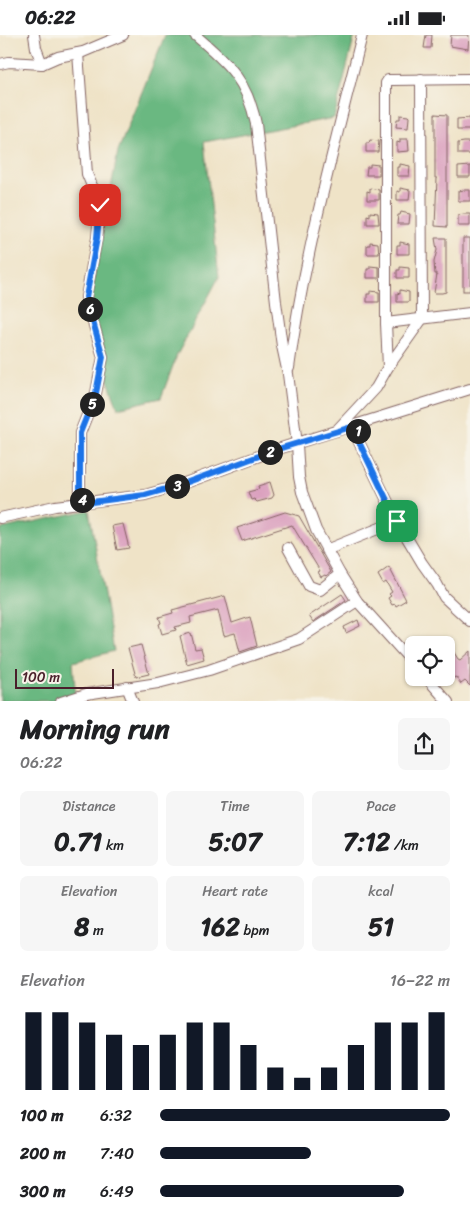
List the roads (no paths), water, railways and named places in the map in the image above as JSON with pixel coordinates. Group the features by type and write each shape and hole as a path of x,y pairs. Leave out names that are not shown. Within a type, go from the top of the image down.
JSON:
{"street":[{"path":"34,35 36,48 42,64"},
{"path":"0,64 8,62 42,64 58,57 78,53 123,35"},
{"path":"195,35 222,58 241,82 252,103 276,302 288,374 302,492 316,530 340,575 357,601 405,654"},
{"path":"288,374 310,247 362,35"},
{"path":"78,53 87,174 100,205 97,238 86,297 103,357 96,393 80,433 80,496 84,503"},
{"path":"336,431 376,388 388,367 422,319 421,79"},
{"path":"388,367 386,323 385,89 388,81 470,79"},
{"path":"386,323 470,313"},
{"path":"0,518 55,506 145,495 177,486 233,465 336,431 470,389"},
{"path":"358,425 358,440 397,521 444,597 470,621"},
{"path":"326,550 397,521"},
{"path":"288,548 310,586 320,590 340,575"},
{"path":"64,701 86,694 158,683 209,670 299,639 357,601"},
{"path":"434,686 448,701"},
{"path":"127,687 133,701"}]}
